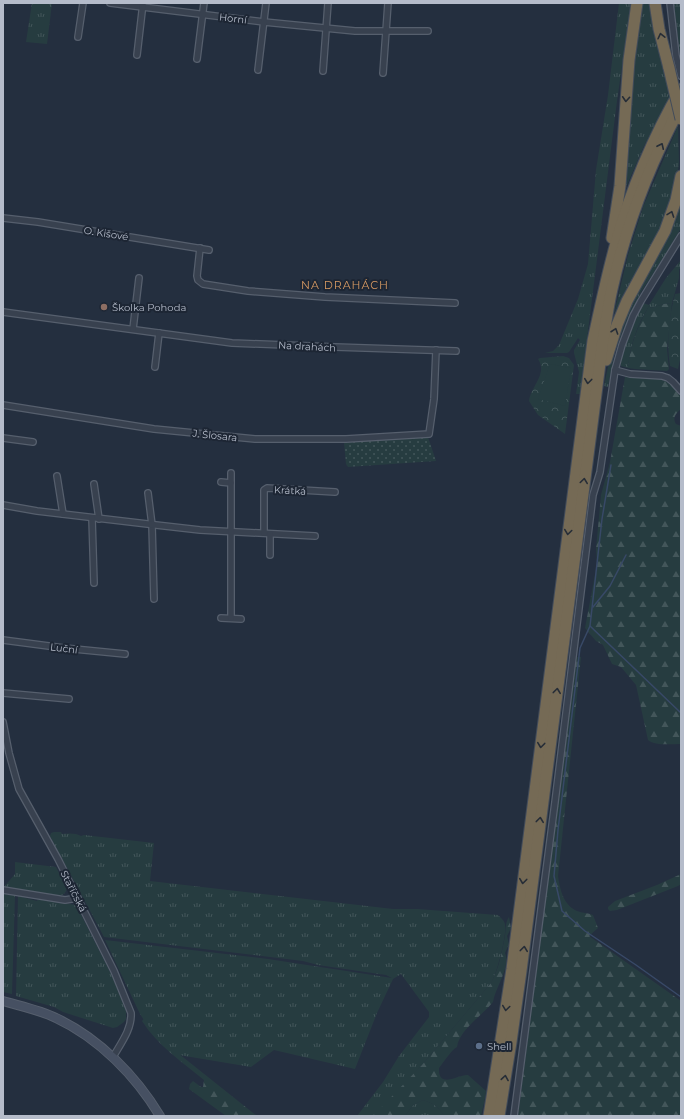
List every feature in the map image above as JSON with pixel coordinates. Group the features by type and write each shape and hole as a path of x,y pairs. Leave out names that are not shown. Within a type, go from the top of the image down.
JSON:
{"highway":[{"path":"489,1116 511,977 593,341 604,288 620,186 629,67 637,3"},
{"path":"655,3 659,29 670,68 681,119"},
{"path":"604,288 616,242 637,183 658,133 681,89"},
{"path":"499,1116 521,971 603,340 612,289 624,244 643,188 656,156 681,106"},
{"path":"592,423 609,348 617,325 636,282 665,231 676,200 681,176"}],"street":[{"path":"78,37 83,3"},
{"name":"Horní","path":"110,3 143,5 264,22 355,32 428,31"},
{"path":"197,59 204,3"},
{"path":"258,70 266,3"},
{"path":"323,72 328,3"},
{"path":"383,73 388,3"},
{"path":"670,3 676,56 681,76"},
{"path":"137,55 143,5"},
{"name":"O. Kišové","path":"3,218 38,222 209,250"},
{"path":"514,1116 594,495 600,472 615,370 622,345 634,316 681,236"},
{"path":"200,248 197,276 198,280 203,284 248,292 455,304"},
{"path":"133,329 139,278"},
{"name":"Na drahách","path":"3,312 232,342 456,351"},
{"path":"155,367 159,333"},
{"name":"J. Šlosara","path":"3,405 154,428 255,439 346,438 429,434 434,400 436,350"},
{"path":"615,370 630,374 662,376 668,378 681,391"},
{"path":"3,438 33,442"},
{"path":"231,473 231,618"},
{"path":"57,476 63,514"},
{"path":"221,482 231,483"},
{"path":"94,484 99,518"},
{"name":"Krátká","path":"270,555 264,490 267,488 335,492"},
{"path":"148,493 152,525 154,599"},
{"path":"3,505 37,512 152,525 231,532 315,536"},
{"path":"92,518 94,583"},
{"path":"221,618 241,619"},
{"name":"Luční","path":"3,640 125,654"},
{"path":"3,693 69,699"},
{"name":"Staříčská","path":"3,722 6,753 20,789 78,898 114,971 131,1013 130,1027 113,1057"},
{"path":"3,890 65,900 78,898"},
{"path":"3,1001 54,1017 81,1032 113,1057 147,1095 160,1116"}],"green space":[{"path":"32,3 52,3 47,44 26,42"},
{"path":"619,3 631,3 617,101 580,394 576,394 579,372 574,350 580,340 578,338 567,353 545,353 553,351 559,345 578,299 588,264 596,170 608,95"},
{"path":"642,3 651,3 672,94 644,146 626,185 630,96"},
{"path":"674,3 681,3 681,65"},
{"path":"678,126 679,164 670,210 649,253 624,293 614,314 628,255 643,207"},
{"path":"681,198 681,228 641,292 628,318 615,351 608,387 604,386 612,348 620,324"},
{"path":"681,260 679,278 672,303 651,308 649,306 641,320 635,336 630,351 628,368 621,366 622,351 643,303 649,305 666,278"},
{"path":"681,293 681,355 678,369 670,366 668,339 671,311 675,294"},
{"path":"672,303 667,349 669,369 667,371 628,368 635,336 641,320 649,306 651,308"},
{"path":"563,356 569,358 574,365 565,434 538,415 529,401 540,375 541,364 538,359"},
{"path":"550,364 571,368 565,406 538,399"},
{"path":"625,377 650,377 663,380 670,383 681,396 681,409 676,414 674,420 676,424 681,426 681,744 659,744 648,740 636,685 621,667 612,664 603,645 596,641 585,628 597,564 596,549 601,495 610,462"},
{"path":"428,437 436,461 348,467 346,464 344,443 346,440"},
{"path":"576,657 581,657 558,876 560,886 565,901 568,905 579,912 593,915 598,928 589,936 681,1001 681,1116 518,1116"},
{"path":"54,832 154,843 150,881 393,909 417,909 498,915 503,920 505,925 499,963 491,983 422,1065 383,1108 373,1116 357,1116 383,1082 399,1056 429,1017 429,1012 401,974 393,979 377,1013 355,1069 274,1050 251,1067 179,1055 153,1034 140,1014 105,940 268,959 392,978 386,975 318,965 303,961 104,937 50,836 51,833"},
{"path":"15,862 56,867 67,889 66,891 64,894 58,896 3,888 15,874"},
{"path":"681,874 681,884 678,886 617,910 610,911 608,909 608,907 615,901"},
{"path":"3,894 15,895 12,994 3,992"},
{"path":"18,896 37,901 38,899 76,905 112,976 126,1011 126,1019 124,1022 113,1028 63,1012 54,1007 16,996"},
{"path":"509,917 511,928 507,936 509,944 505,953 506,965 493,1002 462,1035 457,1047 450,1053 439,1068 440,1075 445,1080 468,1075 486,1091 481,1116 444,1116 440,1110 430,1102 423,1100 413,1105 405,1116 373,1116 422,1065 491,983 500,960 506,924"},
{"path":"144,1019 154,1034 257,1116 226,1116 189,1089 190,1084 193,1081 203,1087 204,1080 155,1038 142,1021"},
{"path":"423,1100 430,1102 440,1110 444,1116 405,1116 413,1105"}],"waterway":[{"path":"611,465 602,519 590,626 580,648 558,830 554,876 562,911 585,931 681,997"},
{"path":"593,607 610,586 626,555"},
{"path":"590,626 681,713"}],"place":[{"name":"Školka Pohoda","path":"104,307"},
{"name":"Shell","path":"479,1046"}],"district":[{"name":"NA DRAHÁCH","path":"345,285"}]}
